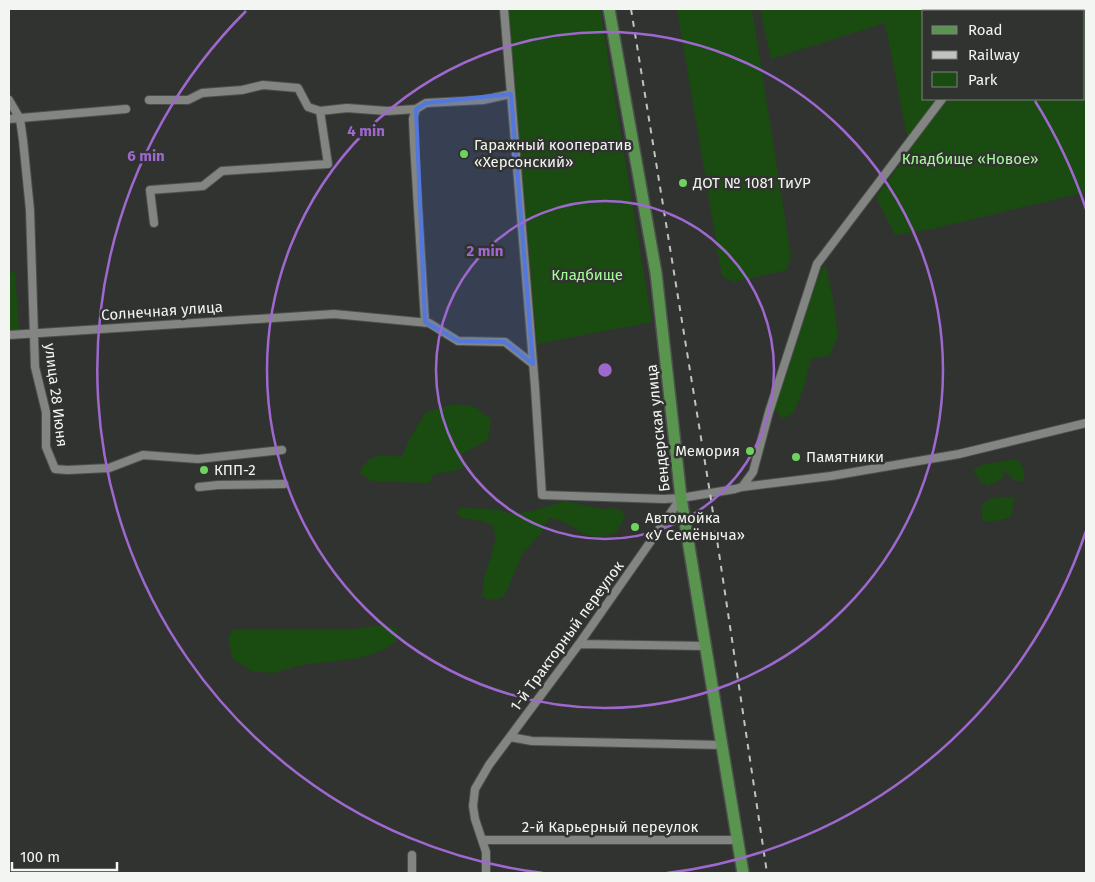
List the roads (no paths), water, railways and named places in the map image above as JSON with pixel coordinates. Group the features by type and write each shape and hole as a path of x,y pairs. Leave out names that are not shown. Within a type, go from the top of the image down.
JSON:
{"main road":[{"name":"Бендерская улица","path":"609,9 656,273 681,498 743,873"}],"street":[{"path":"504,9 542,495 681,498 742,487 831,476 958,454 1086,423"},
{"path":"150,100 188,100 202,93 242,90 263,85 298,88 308,107 320,111 347,108 387,111 416,109 426,103 482,100 511,94"},
{"path":"9,100 20,118 24,140 30,210 34,333"},
{"path":"742,487 754,472 769,412 817,264 941,100"},
{"path":"9,120 126,109"},
{"path":"416,109 413,119 425,322 458,340 505,342 533,364"},
{"path":"154,223 150,190 203,186 222,171 328,164 320,111"},
{"name":"Солнечная улица","path":"9,335 334,314 425,322"},
{"name":"улица 28 Июня","path":"34,333 35,367 46,412 46,447 55,469 109,468 143,455 198,459 282,450"},
{"path":"198,487 284,484"},
{"name":"1-й Тракторный переулок","path":"483,840 475,819 473,806 475,789 490,765 579,644 681,498"},
{"path":"579,644 705,646"},
{"path":"510,737 532,741 722,745"},
{"path":"483,840 486,852 486,873"},
{"name":"2-й Карьерный переулок","path":"483,840 738,840"},
{"path":"412,855 412,873"}],"railway":[{"path":"631,9 710,493 767,873"}],"place":[{"name":"Гаражный кооператив «Херсонский»","path":"464,154"},
{"name":"ДОТ № 1081 ТиУР","path":"683,183"},
{"name":"Мемория","path":"750,451"},
{"name":"Памятники","path":"796,457"},
{"name":"КПП-2","path":"204,470"},
{"name":"Автомойка «У Семёныча»","path":"635,527"}],"park label":[{"name":"Кладбище «Новое»","path":"970,159"},
{"name":"Кладбище","path":"587,275"}]}
